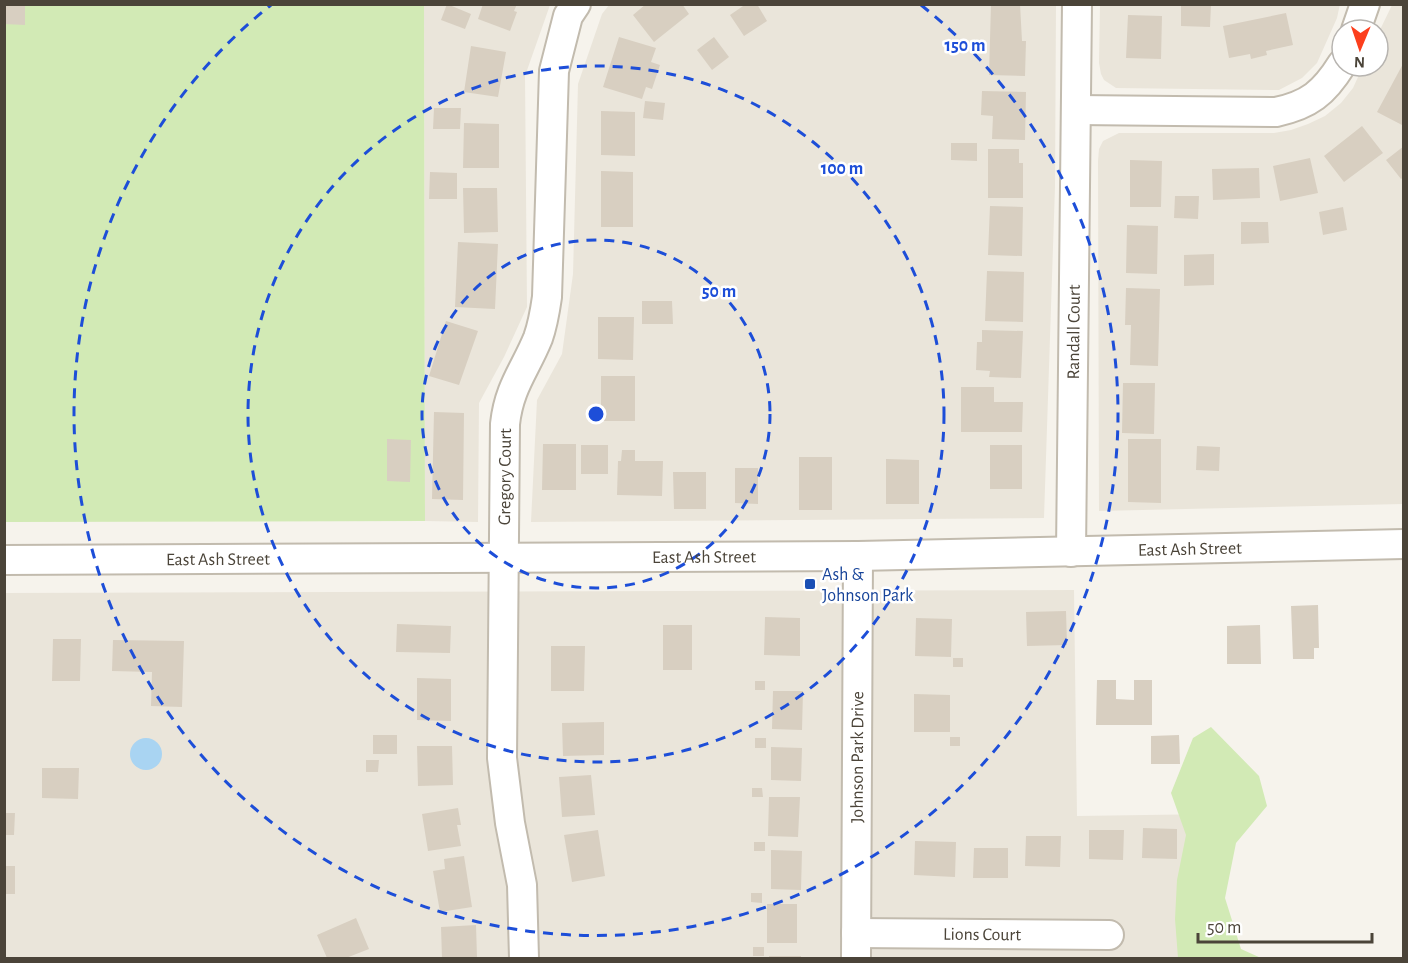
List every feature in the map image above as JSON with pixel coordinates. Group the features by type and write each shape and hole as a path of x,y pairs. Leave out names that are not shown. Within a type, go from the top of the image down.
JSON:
{"street":[{"name":"Gregory Court","path":"524,958 522,885 510,823 502,759 505,424 507,406 537,339 545,314 554,71 568,15 576,4"},
{"name":"Randall Court","path":"1071,552 1077,4"},
{"path":"1077,110 1276,112 1296,107 1316,97 1333,78"},
{"name":"East Ash Street","path":"4,560 858,556 1404,544"},
{"name":"Johnson Park Drive","path":"856,946 858,556"},
{"name":"Lions Court","path":"856,946 1109,935"}],"shaded area":[{"path":"1340,4 1337,18 1330,18 1330,34 1317,63 1302,78 1279,90 1116,88 1104,80 1101,74 1099,63 1100,5"},
{"path":"424,5 550,5 525,76 527,307 479,403 478,522 425,521"},
{"path":"609,5 1056,5 1055,187 1044,518 531,522 537,400 562,354 573,274 578,84 602,14"},
{"path":"1392,5 1403,5 1403,504 1099,511 1098,161 1099,149 1103,141 1119,133 1274,133 1308,124 1325,116 1341,103 1358,78 1390,78 1390,18 1386,18"},
{"path":"1074,590 1077,816 1214,814 1216,958 5,958 4,593"}],"green space":[{"path":"4,5 424,5 425,521 5,522"},
{"path":"1211,727 1259,776 1267,806 1236,843 1225,898 1241,949 1261,958 1178,958 1175,919 1177,880 1186,835 1171,793 1193,738"}],"water":[{"path":"146,738 157,743 162,754 157,765 146,770 135,765 130,754 135,743"}],"building":[{"path":"447,4 471,14 465,29 441,20"},
{"path":"483,4 517,4 514,11 517,12 510,31 478,19"},
{"path":"646,4 682,4 689,14 654,42 633,15"},
{"path":"746,4 757,4 767,21 744,36 730,15"},
{"path":"991,4 1020,4 1022,41 1026,41 1025,76 989,75"},
{"path":"1181,4 1211,4 1210,27 1181,26"},
{"path":"4,5 25,5 25,25 4,24"},
{"path":"1286,13 1293,45 1266,51 1267,55 1251,59 1250,54 1229,58 1223,26"},
{"path":"1128,15 1162,16 1161,59 1126,58"},
{"path":"619,37 656,48 651,62 660,65 652,89 646,87 642,99 603,87"},
{"path":"714,37 729,57 712,70 697,50"},
{"path":"471,46 506,52 498,97 464,92"},
{"path":"1404,62 1404,126 1377,112"},
{"path":"982,91 1026,92 1025,140 992,139 993,116 981,115"},
{"path":"645,101 665,103 663,120 643,118"},
{"path":"434,108 461,108 460,129 433,129"},
{"path":"601,111 635,112 635,156 601,155"},
{"path":"464,123 499,124 499,168 463,168"},
{"path":"1362,126 1383,153 1344,182 1324,156"},
{"path":"951,143 977,143 977,161 951,160"},
{"path":"1404,146 1404,177 1401,179 1386,160"},
{"path":"988,149 1019,149 1019,163 1023,163 1023,198 988,198"},
{"path":"1310,158 1318,193 1280,201 1273,166"},
{"path":"1130,160 1162,161 1161,207 1130,207"},
{"path":"1259,168 1260,198 1213,200 1212,169"},
{"path":"601,171 633,172 633,227 601,227"},
{"path":"430,172 457,173 457,199 429,199"},
{"path":"463,188 497,188 498,232 464,233"},
{"path":"1175,196 1199,196 1198,219 1174,218"},
{"path":"990,206 1023,207 1022,256 988,255"},
{"path":"1343,207 1347,230 1323,235 1319,212"},
{"path":"1241,222 1268,222 1269,243 1241,244"},
{"path":"1127,225 1158,226 1157,274 1126,273"},
{"path":"458,242 498,244 495,309 455,307"},
{"path":"1214,254 1214,285 1184,286 1184,255"},
{"path":"987,271 1024,272 1023,322 985,321"},
{"path":"1126,288 1160,289 1158,366 1130,365 1131,325 1125,325"},
{"path":"642,301 672,301 673,324 642,324"},
{"path":"598,317 634,317 633,360 598,359"},
{"path":"446,321 478,331 459,385 429,376"},
{"path":"982,330 1023,331 1021,378 989,377 990,371 976,370 977,342 982,342"},
{"path":"601,376 635,376 635,421 601,421"},
{"path":"1123,383 1155,383 1154,434 1122,433"},
{"path":"961,387 994,387 994,402 1023,402 1022,432 961,432"},
{"path":"434,412 464,413 463,500 432,499"},
{"path":"387,439 411,440 410,482 387,481"},
{"path":"1128,439 1161,439 1161,503 1128,502"},
{"path":"543,444 576,444 576,490 542,490"},
{"path":"581,445 608,445 608,474 581,474"},
{"path":"990,445 1022,445 1022,489 990,489"},
{"path":"1197,446 1220,447 1219,471 1196,470"},
{"path":"622,450 635,450 635,461 663,461 662,496 617,495 618,461 621,461"},
{"path":"799,457 832,457 832,510 799,510"},
{"path":"886,459 919,460 919,504 886,504"},
{"path":"735,468 758,468 758,504 735,503"},
{"path":"673,472 706,472 706,509 674,509"},
{"path":"1318,605 1319,648 1314,648 1314,659 1293,659 1291,606"},
{"path":"1066,611 1067,645 1027,646 1026,612"},
{"path":"765,617 800,618 800,656 764,655"},
{"path":"916,618 952,619 951,657 915,656"},
{"path":"397,624 451,626 450,653 396,652"},
{"path":"663,625 692,625 692,670 663,670"},
{"path":"1260,625 1261,664 1227,664 1227,626"},
{"path":"53,639 81,639 80,681 52,681"},
{"path":"113,640 184,641 182,707 151,706 152,672 112,671"},
{"path":"551,646 585,646 584,691 551,691"},
{"path":"953,658 963,658 963,667 953,667"},
{"path":"417,678 451,679 451,721 417,720"},
{"path":"1097,680 1116,680 1116,699 1134,700 1134,680 1152,680 1152,725 1096,725"},
{"path":"755,681 765,681 765,690 755,690"},
{"path":"773,691 803,691 802,730 772,729"},
{"path":"914,694 950,695 950,732 914,732"},
{"path":"604,722 604,755 563,756 562,723"},
{"path":"373,735 397,735 397,754 373,754"},
{"path":"1179,735 1180,764 1151,764 1151,736"},
{"path":"950,737 960,737 960,746 950,746"},
{"path":"755,738 766,738 766,748 755,748"},
{"path":"417,746 452,746 453,785 418,786"},
{"path":"771,747 802,748 801,781 771,780"},
{"path":"366,760 379,760 378,772 366,772"},
{"path":"42,768 79,768 78,799 42,798"},
{"path":"591,775 595,815 562,817 559,777"},
{"path":"752,788 762,788 763,797 752,797"},
{"path":"769,797 800,797 798,837 768,836"},
{"path":"458,808 461,825 457,825 461,846 428,851 422,814"},
{"path":"4,813 15,813 14,835 4,835"},
{"path":"1143,828 1177,829 1177,859 1142,858"},
{"path":"598,830 605,876 572,882 564,835"},
{"path":"1089,830 1124,830 1123,860 1089,859"},
{"path":"1026,836 1061,836 1060,867 1025,866"},
{"path":"915,841 956,842 955,877 914,875"},
{"path":"754,842 765,842 765,851 754,851"},
{"path":"974,848 1008,848 1008,878 973,878"},
{"path":"771,850 802,851 801,890 771,889"},
{"path":"464,856 472,907 440,912 433,871 445,869 444,859"},
{"path":"4,866 15,866 15,894 4,894"},
{"path":"751,893 762,893 762,903 751,902"},
{"path":"767,904 797,904 797,943 767,943"},
{"path":"356,918 369,949 346,958 327,958 317,935"},
{"path":"476,925 477,958 442,958 441,927"},
{"path":"753,947 764,947 764,956 753,956"},
{"path":"769,956 801,956 801,958 769,958"}],"place":[{"name":"Ash & Johnson Park","path":"810,584"}]}
